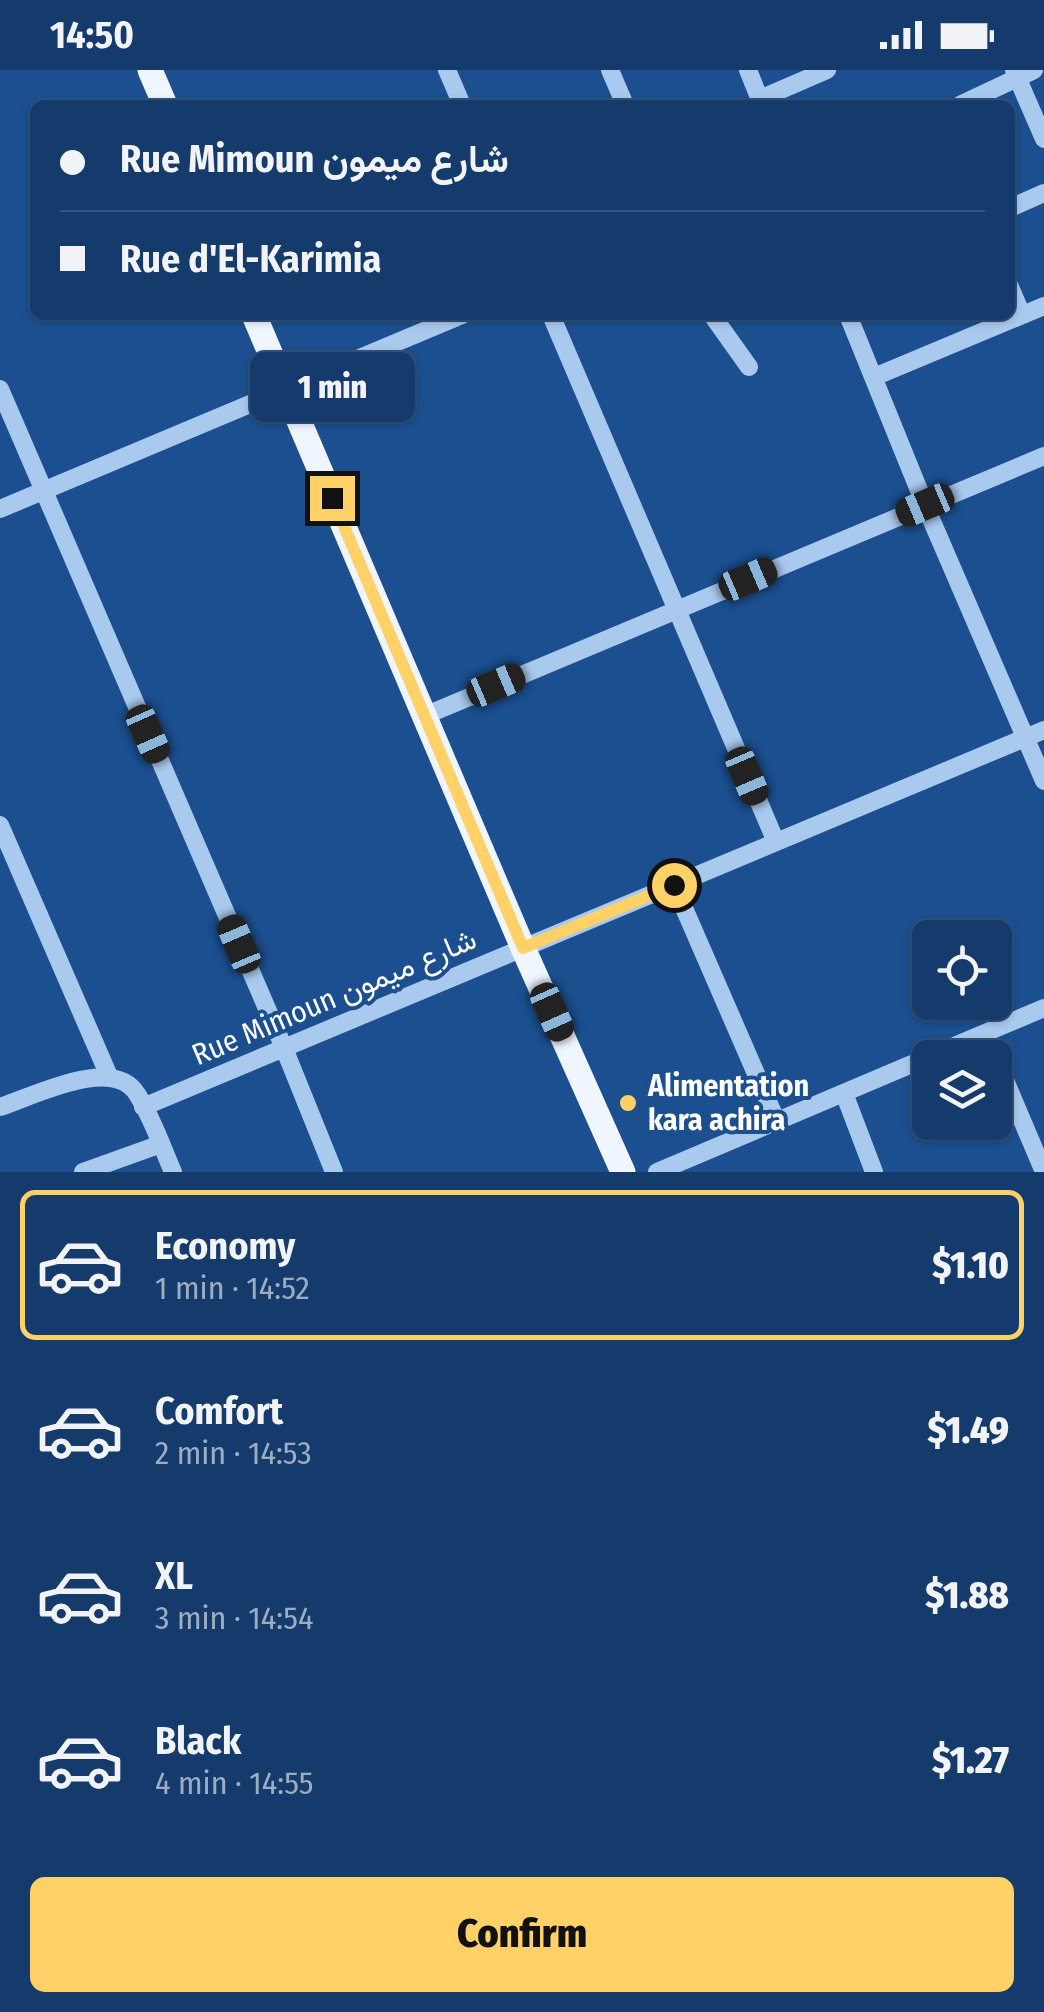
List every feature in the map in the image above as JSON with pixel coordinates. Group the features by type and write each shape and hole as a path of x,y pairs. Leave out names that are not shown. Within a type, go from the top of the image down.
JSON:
{"main road":[{"path":"150,70 163,100"},
{"path":"256,320 523,948 623,1172"}],"street":[{"path":"447,70 460,100"},
{"path":"610,70 623,100"},
{"path":"748,70 760,100"},
{"path":"765,100 827,70"},
{"path":"970,100 1022,73 1044,138"},
{"path":"1015,206 1044,194"},
{"path":"1015,299 1022,315"},
{"path":"1015,318 1044,306"},
{"path":"0,509 450,320"},
{"path":"553,320 776,842"},
{"path":"715,320 749,368"},
{"path":"850,320 1044,782"},
{"path":"874,378 1010,320"},
{"path":"0,389 334,1172"},
{"path":"424,716 1044,456"},
{"name":"Rue Mimoun شارع ميمون","path":"143,1107 1044,730"},
{"path":"0,825 109,1076"},
{"path":"674,885 776,1122"},
{"path":"658,1172 1044,1008"},
{"path":"985,1033 1044,1172"},
{"path":"0,1107 95,1076 109,1076 136,1090 173,1172"},
{"path":"844,1092 874,1172"},
{"path":"83,1172 160,1144"}],"place":[{"name":"Alimentation kara achira","path":"628,1103"}],"route":[{"path":"332,498 523,948 674,885"}]}
